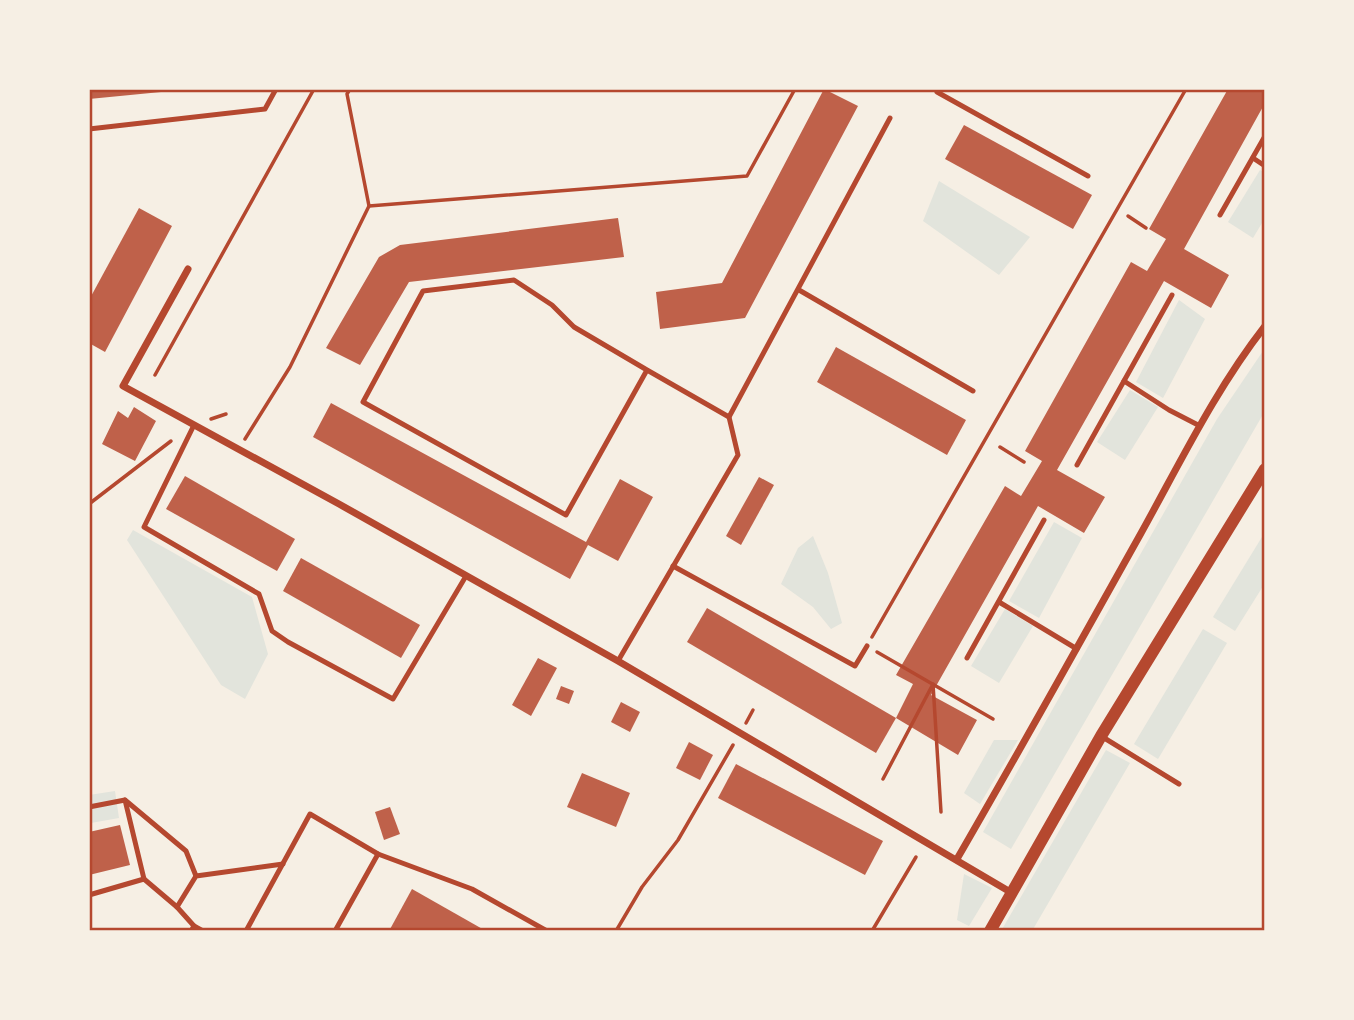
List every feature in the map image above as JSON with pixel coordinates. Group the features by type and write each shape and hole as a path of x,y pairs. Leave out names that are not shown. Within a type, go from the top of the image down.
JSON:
{"street":[{"path":"188,269 123,386 618,661 1012,893"},
{"path":"957,859 1200,426 1246,350 1265,326"},
{"path":"990,931 1101,736 1265,470"}],"lane":[{"path":"89,129 265,109 276,89"},
{"path":"939,89 937,92 1088,176"},
{"path":"618,661 738,455 729,417 890,118"},
{"path":"1220,215 1265,136"},
{"path":"1253,158 1265,166"},
{"path":"647,370 566,515 363,402 423,291 514,280 552,305 574,327 729,417"},
{"path":"799,289 972,391"},
{"path":"1077,464 1172,295"},
{"path":"1124,382 1200,426"},
{"path":"194,425 144,527 259,594 272,631 288,642 393,699 466,576"},
{"path":"967,658 1044,520"},
{"path":"673,566 855,666 867,646"},
{"path":"999,602 1077,649"},
{"path":"1101,736 1179,784"},
{"path":"89,807 125,800"},
{"path":"125,800 186,851 196,876"},
{"path":"125,800 144,879 177,907 192,928 203,931"},
{"path":"246,931 310,814 378,854 472,889 547,931"},
{"path":"335,931 378,854"},
{"path":"196,876 283,864"},
{"path":"177,907 196,876"},
{"path":"89,895 144,879"}],"path":[{"path":"155,375 314,89"},
{"path":"240,449 290,366 369,206 349,91 342,89"},
{"path":"369,206 747,176 795,89"},
{"path":"993,719 867,646 1186,89"},
{"path":"1128,216 1146,228"},
{"path":"89,504 194,425 226,414"},
{"path":"1000,447 1024,462"},
{"path":"883,779 933,684"},
{"path":"933,684 941,812"},
{"path":"616,931 642,887 678,840 753,710"},
{"path":"872,931 916,857"}],"shaded area":[{"path":"1260,170 1265,173 1265,218 1253,238 1228,222"},
{"path":"939,181 1030,237 999,275 923,221"},
{"path":"1179,300 1205,319 1163,398 1136,382"},
{"path":"1265,348 1265,411 1011,849 983,832 1217,419"},
{"path":"1130,390 1158,407 1125,460 1097,442"},
{"path":"1054,522 1082,538 1039,618 1009,601"},
{"path":"133,530 252,597 268,654 245,699 221,685 127,540"},
{"path":"1265,532 1265,583 1235,631 1213,617"},
{"path":"813,536 828,573 842,623 831,629 813,607 781,584 798,548"},
{"path":"1005,609 1033,626 999,683 971,666"},
{"path":"1203,629 1227,643 1158,759 1134,744"},
{"path":"994,740 1018,740 980,804 964,793"},
{"path":"1106,750 1130,763 1032,931 1001,931"},
{"path":"115,791 119,818 91,823 89,795"},
{"path":"964,874 992,888 969,926 957,920"}],"building":[{"path":"89,89 161,89 161,92 89,99"},
{"path":"824,89 858,106 745,318 660,329 656,292 722,283"},
{"path":"1228,89 1265,89 1265,103 1184,249 1229,275 1211,308 1164,281 1057,470 1105,497 1084,533 1038,506 931,695 977,720 958,755 896,718 913,684 896,675 1005,486 1021,496 1042,461 1025,451 1131,262 1147,271 1166,239 1149,229"},
{"path":"964,125 1092,195 1073,229 945,159"},
{"path":"139,208 172,226 105,352 89,343 89,300"},
{"path":"618,218 624,257 409,282 360,365 326,348 379,257 400,245"},
{"path":"836,347 966,420 947,455 817,382"},
{"path":"331,403 586,542 620,479 653,497 618,561 588,545 570,579 313,437"},
{"path":"134,407 156,421 135,461 102,444 118,411 128,418"},
{"path":"185,476 295,539 277,571 166,509"},
{"path":"759,477 774,485 741,545 726,536"},
{"path":"301,558 420,625 401,658 283,591"},
{"path":"707,608 896,718 876,753 687,642"},
{"path":"538,658 557,668 531,716 512,705"},
{"path":"561,686 574,691 569,704 556,699"},
{"path":"621,702 640,712 630,732 611,722"},
{"path":"689,742 713,755 700,780 676,768"},
{"path":"736,764 883,841 865,875 718,798"},
{"path":"582,773 630,793 616,827 567,807"},
{"path":"390,807 400,834 384,840 375,812"},
{"path":"120,825 130,865 89,875 89,832"},
{"path":"412,889 486,931 389,931"}]}
